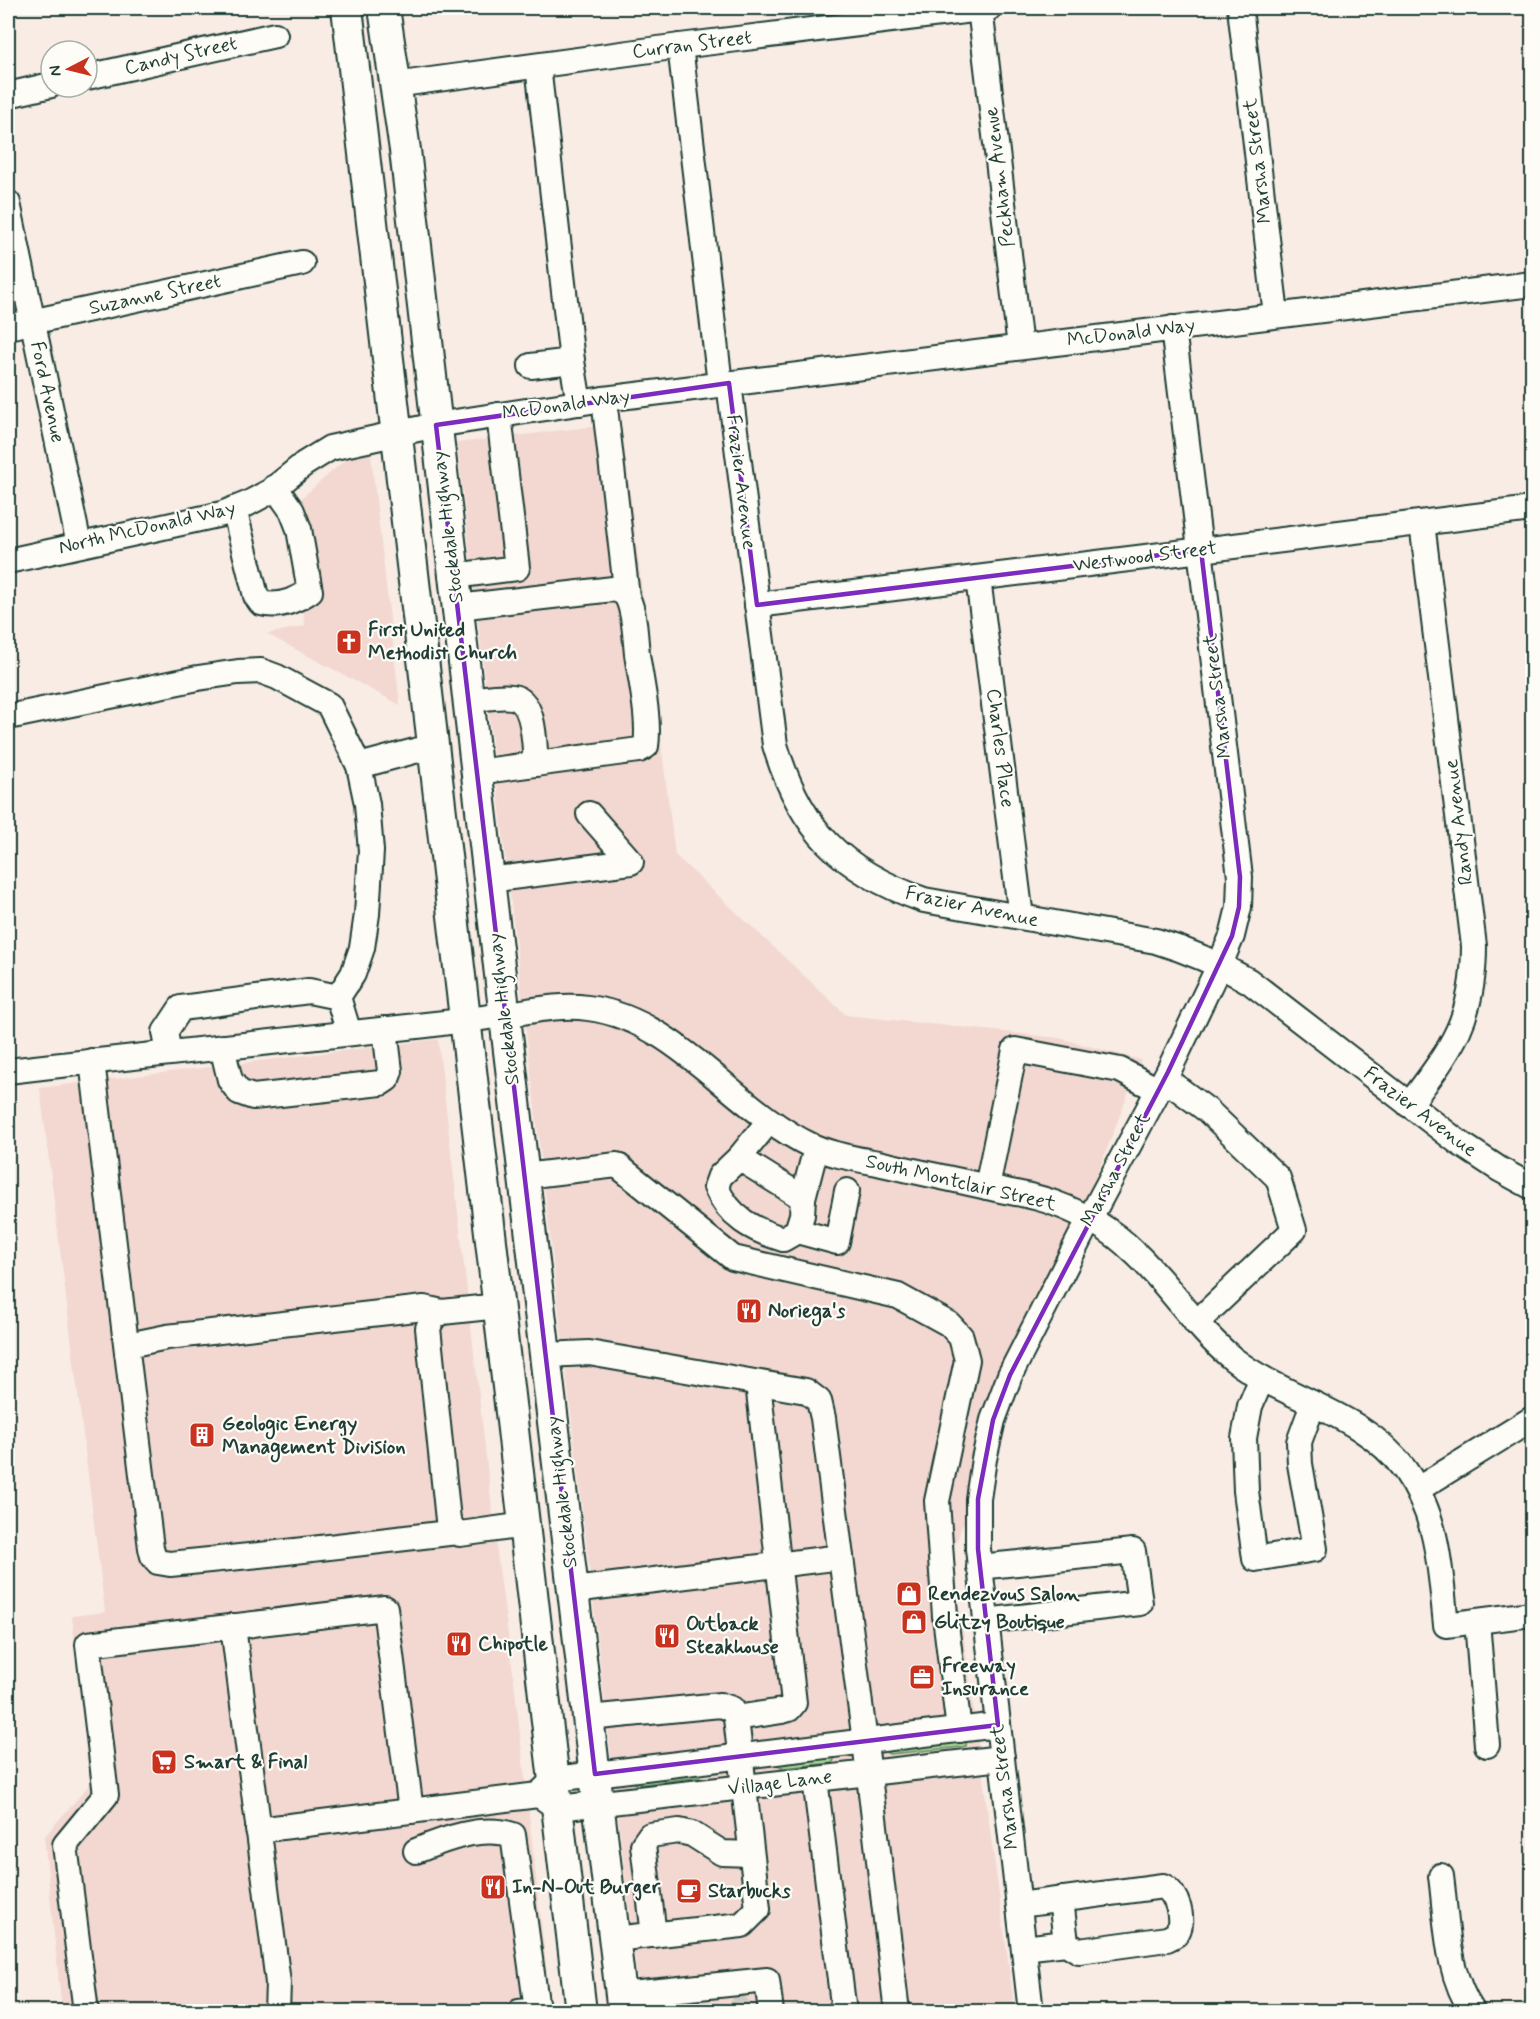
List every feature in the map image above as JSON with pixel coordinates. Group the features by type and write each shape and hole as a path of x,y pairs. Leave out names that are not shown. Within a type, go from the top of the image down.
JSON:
{"main road":[{"name":"Stockdale Highway","path":"347,8 415,429 454,576 469,700 489,880 485,1018 500,1306 525,1525 550,1794 580,2012"},
{"name":"Stockdale Highway","path":"384,8 405,150 415,429 433,746 485,1018 524,1176 622,2003"}],"street":[{"name":"Curran Street","path":"394,86 680,46 983,8"},
{"name":"Peckham Avenue","path":"983,8 1020,347"},
{"name":"Marsha Street","path":"1240,8 1276,315"},
{"name":"Candy Street","path":"99,74 275,35"},
{"name":"Frazier Avenue","path":"680,46 724,384 775,745 784,776 800,808 817,832 839,855 865,874 894,890 924,900 1155,941 1220,964 1249,981 1458,1142 1499,1169 1533,1187"},
{"path":"538,66 572,361 579,403"},
{"path":"8,95 39,88"},
{"name":"Ford Avenue","path":"8,203 79,545"},
{"name":"Suzanne Street","path":"8,327 302,263"},
{"name":"McDonald Way","path":"415,429 604,399 1533,284"},
{"name":"Marsha Street","path":"1031,2012 978,1549 978,1499 984,1459 993,1419 1010,1375 1090,1218 1162,1085 1220,964 1232,936 1240,877 1173,328"},
{"path":"531,366 572,361"},
{"path":"477,772 639,750 646,746 647,736 632,612 627,597 604,399"},
{"path":"454,576 517,568 499,415"},
{"name":"North McDonald Way","path":"8,561 234,509 275,487 304,464 330,448 415,429"},
{"path":"234,509 256,596 261,603 269,605 290,602 299,598 309,591 299,529 292,511 275,487"},
{"name":"Westwood Street","path":"757,605 1533,509"},
{"name":"Randy Avenue","path":"1409,1105 1446,1055 1460,1029 1469,1001 1474,973 1474,946 1422,523"},
{"name":"Charles Place","path":"978,578 1021,917"},
{"path":"458,607 613,589 623,592 627,597"},
{"path":"8,717 198,678 261,671 286,681 329,705 359,766 367,804 371,851 371,879 362,948 353,974 338,997"},
{"path":"469,700 513,697 521,700 527,708 532,724 536,764"},
{"path":"359,766 433,746"},
{"path":"489,880 631,862 590,813"},
{"path":"169,1053 165,1032 181,1008 309,991 338,997"},
{"path":"338,997 349,1033"},
{"name":"South Montclair Street","path":"8,1071 485,1018 561,1006 591,1008 617,1014 668,1040 769,1121 816,1148 1048,1201 1090,1218 1114,1234 1137,1254 1196,1323 1234,1359 1262,1378 1356,1425 1381,1443 1418,1489 1429,1514 1437,1543 1446,1625 1477,1621"},
{"path":"222,1047 230,1080 239,1092 253,1097 381,1083 387,1079 390,1071 385,1029"},
{"path":"987,1187 1015,1050 1120,1070 1162,1085 1207,1110 1278,1178 1294,1230 1196,1323"},
{"path":"92,1061 153,1556 158,1562 170,1564 269,1554 453,1526"},
{"path":"769,1121 739,1158 720,1176 716,1187 723,1203 743,1222 762,1233 783,1239 796,1231 802,1215 803,1198 816,1148"},
{"path":"739,1158 803,1198"},
{"path":"524,1176 616,1165 733,1258 898,1296 949,1324 961,1337 967,1360 937,1501 945,1616 959,1730"},
{"path":"796,1231 837,1242 847,1191"},
{"path":"435,1320 500,1306"},
{"path":"127,1352 133,1344 167,1337 424,1308 435,1320 453,1526 460,1534 525,1525"},
{"path":"546,1355 590,1353 806,1391 819,1401 869,1773 897,2012"},
{"path":"1262,1378 1250,1406 1244,1438 1246,1491 1255,1559 1315,1549 1300,1464 1299,1442 1313,1404"},
{"path":"736,1718 782,1711 794,1704 758,1383"},
{"path":"1418,1489 1533,1419"},
{"path":"980,1567 1133,1551 1140,1603 985,1621"},
{"path":"573,1590 841,1557"},
{"path":"86,2012 65,1845 106,1795 88,1644 385,1608 411,1811"},
{"path":"1487,1745 1477,1621 1533,1614"},
{"path":"233,1626 278,1983 277,2012"},
{"path":"589,1718 720,1705 732,1709 736,1718 758,1910 742,1925 614,1939"},
{"path":"258,1830 550,1794 595,1774 998,1725"},
{"name":"Village Lane","path":"550,1794 598,1804 1002,1758"},
{"path":"815,1779 844,2012"},
{"path":"654,1935 643,1845 650,1835 679,1830 692,1834 722,1853 751,1854"},
{"path":"416,1851 448,1838 500,1831 513,1835 537,2010 519,2012"},
{"path":"1441,1876 1455,1976 1473,2012"},
{"path":"1019,1905 1163,1886 1170,1889 1177,1898 1180,1926 1175,1934 1167,1939 1079,1951 1066,1943 1024,1948"},
{"path":"1061,1899 1066,1943"},
{"path":"622,2003 714,1995 767,1980 771,2012"}],"highlighted area":[{"path":"729,383 757,605 1201,550 1240,877 1239,907 1232,936 1168,1072 1010,1375 993,1420 978,1499 978,1549 998,1725 595,1774 436,425"}],"shaded area":[{"path":"621,423 675,855 846,1015 1059,1038 1141,1060 952,1553 1015,2011 641,2011 457,443"},
{"path":"369,439 400,705 267,634 305,626 289,509"},
{"path":"438,1039 551,2011 62,2011 44,1837 90,1784 72,1616 105,1612 40,1088"}],"green space":[{"path":"967,1738 966,1746 961,1747 890,1754 886,1749"},
{"path":"833,1754 832,1763 781,1768 777,1764 778,1760"},
{"path":"701,1772 699,1777 637,1785 631,1782"}],"tunnel":[{"path":"731,2001 743,2012"}],"place":[{"name":"First United Methodist Church","path":"349,642"},
{"name":"Noriega's","path":"749,1311"},
{"name":"Geologic Energy Management Division","path":"202,1435"},
{"name":"Rendezvous Salon","path":"909,1594"},
{"name":"Glitzy Boutique","path":"914,1622"},
{"name":"Outback Steakhouse","path":"667,1636"},
{"name":"Chipotle","path":"459,1644"},
{"name":"Freeway Insurance","path":"922,1677"},
{"name":"Smart & Final","path":"164,1762"},
{"name":"In-N-Out Burger","path":"493,1887"},
{"name":"Starbucks","path":"689,1891"}]}
